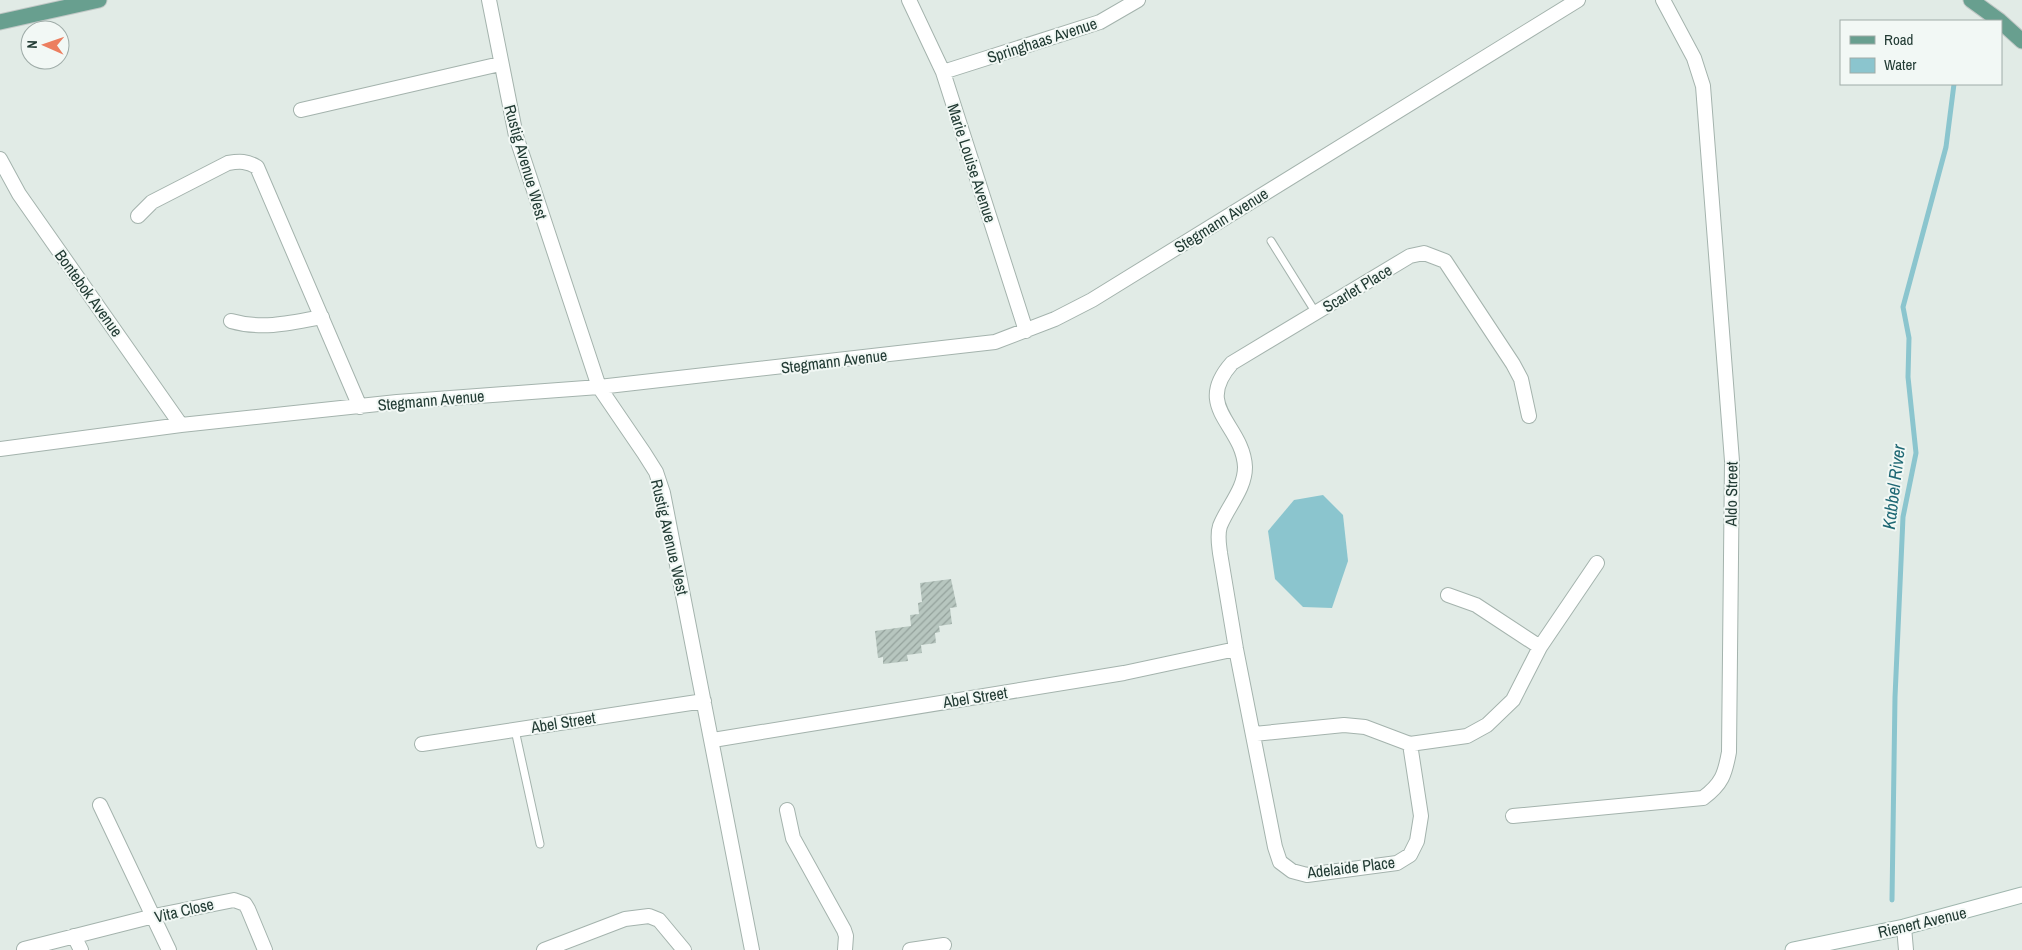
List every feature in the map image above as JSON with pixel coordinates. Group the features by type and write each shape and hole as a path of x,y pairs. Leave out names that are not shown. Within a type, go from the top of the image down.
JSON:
{"main road":[{"path":"0,22 100,0"},
{"path":"1971,0 1997,20"},
{"path":"2002,24 2022,40"}],"street":[{"name":"Rustig Avenue West","path":"489,0 500,64 521,155 599,387 656,472 664,493 752,950"},
{"name":"Marie Louise Avenue","path":"909,0 943,72 1026,331"},
{"name":"Springhaas Avenue","path":"943,72 1100,22 1138,0"},
{"name":"Stegmann Avenue","path":"0,449 181,425 360,407 599,387 996,342 1026,331 1092,300 1578,0"},
{"name":"Aldo Street","path":"1513,816 1703,798 1716,788 1725,772 1729,752 1732,461 1703,86 1694,58 1663,0"},
{"path":"301,110 500,64"},
{"name":"Bontebok Avenue","path":"0,159 28,207 181,425"},
{"path":"138,216 152,202 213,170 239,161 249,163 261,173 360,407"},
{"name":"Scarlet Place","path":"1241,483 1245,469 1243,455 1217,403 1217,389 1222,374 1232,363 1410,256 1424,253 1445,261 1514,364 1521,379 1530,416"},
{"path":"231,321 248,326 268,326 322,317"},
{"name":"Adelaide Place","path":"1241,483 1233,504 1220,526 1218,540 1236,649 1275,847 1280,862 1292,871 1306,875 1397,863 1410,855 1417,841 1421,816 1410,744"},
{"path":"1254,734 1344,725 1365,727 1410,744 1467,736 1487,725 1513,700 1540,647 1597,563"},
{"path":"1448,595 1476,604 1540,647"},
{"name":"Abel Street","path":"713,740 1124,672 1236,649"},
{"name":"Abel Street","path":"422,744 704,701"},
{"path":"100,805 154,916 168,950"},
{"path":"787,810 792,838 844,930 846,936 844,950"},
{"name":"Rienert Avenue","path":"1793,950 1904,927 2022,895"},
{"name":"Vita Close","path":"24,949 154,916 225,901 240,902 248,909 265,950"},
{"path":"544,950 638,916 659,920 684,950"},
{"path":"1904,927 1906,950"},
{"path":"74,936 80,950"},
{"path":"910,950 944,945"}],"lane":[{"path":"1271,240 1316,313"},
{"path":"515,730 540,844"}],"water":[{"path":"1323,495 1343,515 1348,561 1332,608 1303,607 1275,579 1268,531 1294,500"}],"building":[{"path":"951,579 957,607 950,608 952,624 939,626 940,632 935,633 936,643 921,645 922,653 907,655 908,661 883,664 883,657 878,658 875,631 911,626 910,615 919,614 918,603 922,602 920,583"}],"waterway":[{"name":"Kabbel River","path":"1892,900 1895,697 1903,517 1916,453 1908,377 1909,338 1903,307 1946,147 1954,85"}]}
